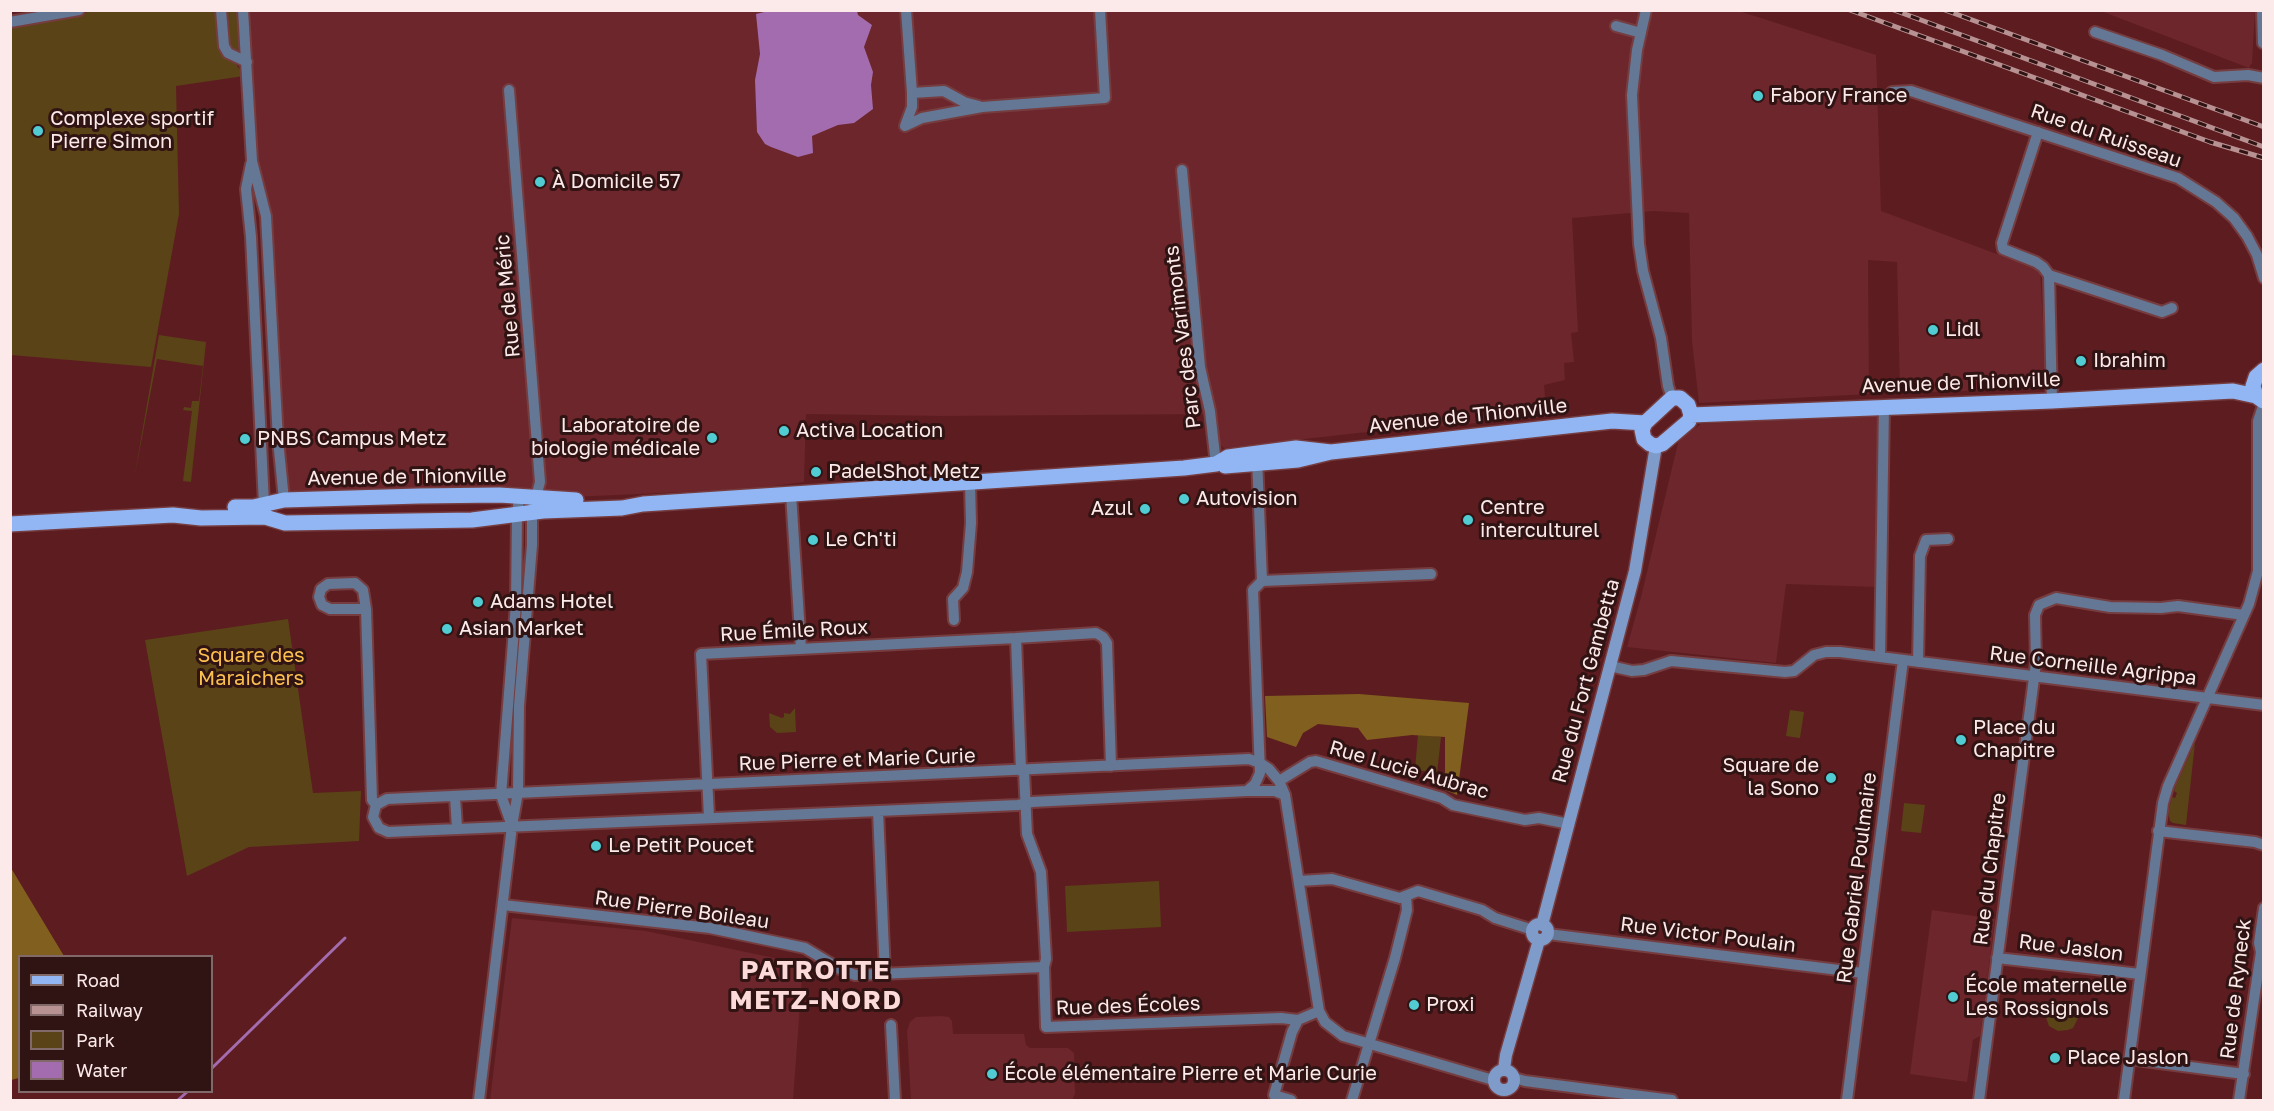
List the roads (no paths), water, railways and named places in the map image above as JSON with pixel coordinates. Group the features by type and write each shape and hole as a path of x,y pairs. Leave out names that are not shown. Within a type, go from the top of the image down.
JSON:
{"main road":[{"name":"Avenue de Thionville","path":"1691,415 2052,401 2260,390"},
{"path":"1672,398 1680,398 1688,405 1691,415 1689,421 1662,444 1656,446 1644,439 1642,430 1645,423 1672,398"},
{"name":"Avenue de Thionville","path":"10,525 172,515 201,508 253,507 285,523 497,519 525,513 622,508 643,504 1184,468 1216,464 1228,457 1257,459 1296,448 1331,452 1612,421 1645,423"},
{"name":"Avenue de Thionville","path":"265,511 284,500 471,495 519,497 525,513"},
{"path":"284,500 285,523"}],"street":[{"path":"10,22 79,10"},
{"path":"222,10 224,46 228,53 247,62"},
{"path":"243,10 252,161 266,216 278,440 284,500"},
{"path":"906,10 912,107 905,126 922,118 982,108 1105,98 1100,10"},
{"path":"1646,10 1634,68 1632,95 1640,244 1643,271 1661,338 1672,398"},
{"path":"2262,10 2263,43"},
{"path":"1616,26 1641,33"},
{"path":"2095,32 2162,55 2214,77 2248,75 2264,78"},
{"name":"Rue de Méric","path":"509,90 540,482 525,513"},
{"path":"912,93 944,91 964,102 982,108"},
{"name":"Rue du Ruisseau","path":"1893,92 1911,91 2161,171 2195,188 2234,218 2257,255 2264,278"},
{"path":"2037,132 2002,243 2003,249 2036,262 2049,275 2162,312 2172,308"},
{"path":"252,161 246,189 251,237 265,511"},
{"name":"Parc des Varimonts","path":"1182,170 1200,367 1210,411 1216,464"},
{"path":"2049,275 2052,401"},
{"path":"2124,1101 2158,831 2168,786 2244,615 2258,571 2260,390"},
{"path":"1880,657 1884,407"},
{"name":"Rue du Fort Gambetta","path":"1509,1073 1506,1055 1541,932 1635,571 1656,446"},
{"path":"1247,791 1255,784 1260,773 1253,590 1262,580 1257,459"},
{"path":"954,620 953,599 963,588 967,572 971,524 970,483"},
{"path":"791,494 801,649"},
{"path":"479,1101 518,792 519,706 532,545 525,513"},
{"path":"512,826 501,795 525,513"},
{"path":"1918,662 1920,556 1926,540 1948,539"},
{"path":"1262,580 1431,574"},
{"name":"Rue du Chapitre","path":"1979,1101 2036,663 2035,615 2039,605 2056,598 2110,607 2178,606 2244,615"},
{"path":"366,609 372,800 376,805 373,820 379,828 385,831 878,811 1247,791 1275,791 1285,795"},
{"name":"Rue Émile Roux","path":"709,817 701,654 1096,633 1103,637 1107,644 1111,766"},
{"path":"878,811 885,974 1044,967 1046,958 1041,872 1028,842 1022,771 1016,638"},
{"name":"Rue Corneille Agrippa","path":"1610,666 1632,671 1644,670 1671,661 1785,672 1794,670 1814,655 1826,652 2264,705"},
{"name":"Rue Gabriel Poulmaire","path":"1847,1101 1903,660"},
{"name":"Rue Pierre et Marie Curie","path":"376,805 387,799 501,795 518,792 1249,759 1260,763"},
{"name":"Rue Lucie Aubrac","path":"1279,781 1310,762 1316,761 1442,798 1453,805 1525,820 1539,818 1569,824"},
{"path":"1260,763 1279,781 1285,795 1319,1011 1324,1022 1343,1036 1493,1080 1502,1095 1512,1087 1509,1073"},
{"path":"455,797 457,828"},
{"path":"2158,831 2264,845"},
{"name":"Rue Victor Poulain","path":"1299,881 1332,879 1393,897 1406,897 1418,891 1482,910 1495,918 1541,932 1863,973"},
{"path":"1352,1101 1407,910 1406,897"},
{"name":"Rue Pierre Boileau","path":"503,905 710,928 805,948 840,969 855,975 885,974"},
{"name":"Rue de Ryneck","path":"2239,1101 2261,952 2259,943 2264,908"},
{"name":"Rue Jaslon","path":"1997,958 2140,974"},
{"name":"Rue des Écoles","path":"1044,967 1046,1027 1281,1018 1298,1020 1319,1011"},
{"path":"1291,1101 1274,1095 1292,1032 1298,1020"},
{"path":"891,1025 895,1101"},
{"name":"Rue de Ryneck","path":"2129,1059 2244,1074"},
{"path":"1493,1080 1496,1073 1509,1073 1525,1081 1672,1101"}],"water":[{"path":"772,10 857,11 858,15 872,25 864,47 873,72 871,85 873,109 854,123 838,125 812,136 813,153 798,157 765,144 757,132 755,80 760,54 756,14"}],"waterway":[{"path":"213,1067 345,938"},
{"path":"178,1100 186,1093"}],"railway":[{"path":"1850,10 2210,142 2264,158"},
{"path":"1894,10 2264,147"},
{"path":"1945,10 2264,127"}],"place":[{"name":"Fabory France","path":"1758,96"},
{"name":"Complexe sportif Pierre Simon","path":"38,131"},
{"name":"À Domicile 57","path":"540,182"},
{"name":"Lidl","path":"1933,330"},
{"name":"Ibrahim","path":"2081,361"},
{"name":"Activa Location","path":"784,431"},
{"name":"Laboratoire de biologie médicale","path":"712,438"},
{"name":"PNBS Campus Metz","path":"245,439"},
{"name":"PadelShot Metz","path":"816,472"},
{"name":"Autovision","path":"1184,499"},
{"name":"Azul","path":"1145,509"},
{"name":"Centre interculturel","path":"1468,520"},
{"name":"Le Ch'ti","path":"813,540"},
{"name":"Adams Hotel","path":"478,602"},
{"name":"Asian Market","path":"447,629"},
{"name":"Place du Chapitre","path":"1961,740"},
{"name":"Square de la Sono","path":"1831,778"},
{"name":"Le Petit Poucet","path":"596,846"},
{"name":"École maternelle Les Rossignols","path":"1953,997"},
{"name":"Proxi","path":"1414,1005"},
{"name":"Place Jaslon","path":"2055,1058"},
{"name":"École élémentaire Pierre et Marie Curie","path":"992,1074"}],"district":[{"name":"PATROTTE METZ-NORD","path":"816,986"}],"park label":[{"name":"Square des Maraichers","path":"251,668"}]}
